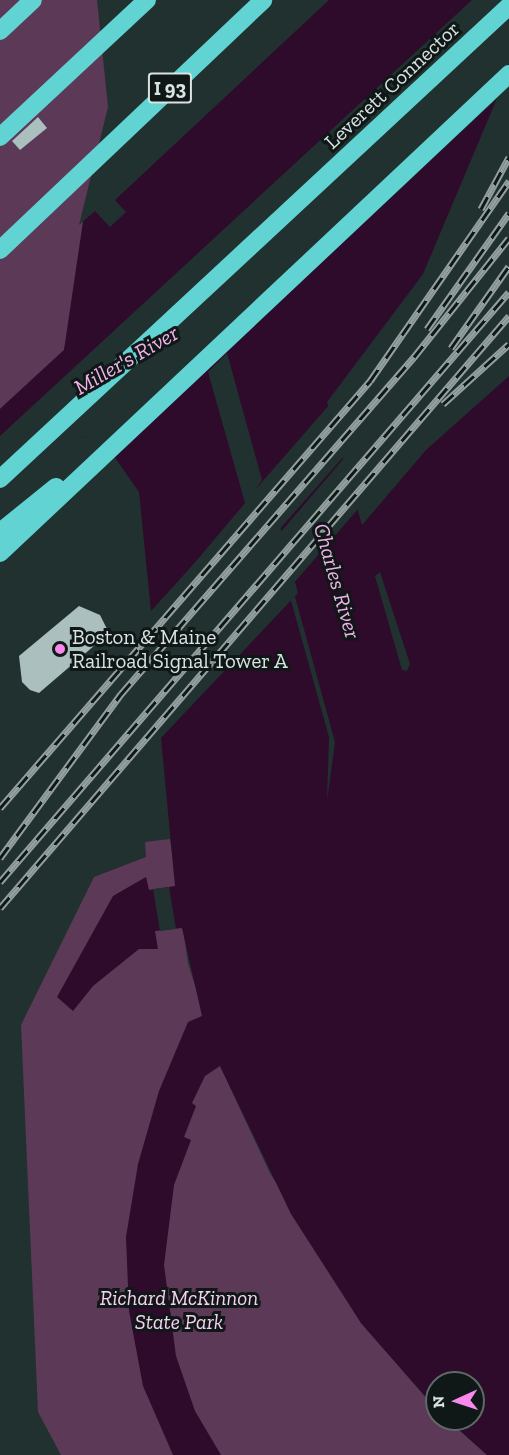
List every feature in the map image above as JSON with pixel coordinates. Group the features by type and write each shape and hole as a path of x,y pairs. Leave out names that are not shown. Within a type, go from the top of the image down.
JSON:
{"highway":[{"path":"0,31 33,0"},
{"path":"0,137 147,0"},
{"name":"I 93","path":"0,250 76,175 263,0"},
{"name":"Leverett Connector","path":"0,479 509,6"},
{"path":"0,553 509,74"},
{"name":"I 93","path":"0,234 76,175"},
{"path":"0,532 100,457"}],"green space":[{"path":"0,0 100,0 111,107 64,350 0,409"},
{"name":"Richard McKinnon State Park","path":"170,839 188,963 220,1066 270,1173 361,1323 425,1396 425,1431 460,1431 487,1455 61,1455 38,1412 21,1025 94,877 146,857 145,842"}],"water":[{"path":"100,0 509,0 509,70 423,274 327,402 362,525 426,450 509,376 509,1455 487,1455 460,1431 485,1431 485,1371 425,1371 425,1396 361,1323 291,1214 220,1066 205,1076 192,1103 196,1106 184,1137 191,1140 174,1185 164,1265 176,1356 195,1411 221,1455 173,1455 143,1386 129,1311 126,1237 138,1164 159,1091 188,1022 202,1016 182,928 155,931 158,949 139,949 93,986 73,1011 57,997 113,896 146,877 149,890 175,886 161,738 298,593 268,482 151,611 139,492 102,439 72,435 0,471 0,409 64,350 85,208 111,107"}],"pier":[{"path":"97,0 329,0 115,200 126,212 110,227 95,211 79,225 108,107"},
{"path":"472,0 509,0 509,78 501,95 112,458 100,442 82,436 0,474 0,436"},
{"path":"227,353 262,480 255,490 330,404 345,455 278,531 266,488 197,570 192,566 245,503 208,372"},
{"path":"345,457 359,508 293,584 279,534"},
{"path":"380,572 410,664 407,671 402,670 375,576"},
{"path":"294,593 335,742 327,801 329,737 290,597"},
{"path":"169,887 176,929 160,931 153,889"}],"building":[{"path":"38,117 47,128 20,150 12,141"},
{"name":"Boston & Maine Railroad Signal Tower A","path":"79,606 100,615 109,633 39,693 30,690 22,682 19,656"}],"railway":[{"path":"481,209 509,157"},
{"path":"0,808 370,381 509,181"},
{"path":"427,329 509,213"},
{"path":"0,858 121,694 414,357 509,238"},
{"path":"451,348 509,266"},
{"path":"0,882 509,292"},
{"path":"0,908 509,316"},
{"path":"443,404 509,344"}],"place":[{"name":"Boston & Maine Railroad Signal Tower A","path":"60,649"}],"water label":[{"name":"Miller's River","path":"126,360"},
{"name":"Charles River","path":"337,581"}]}
